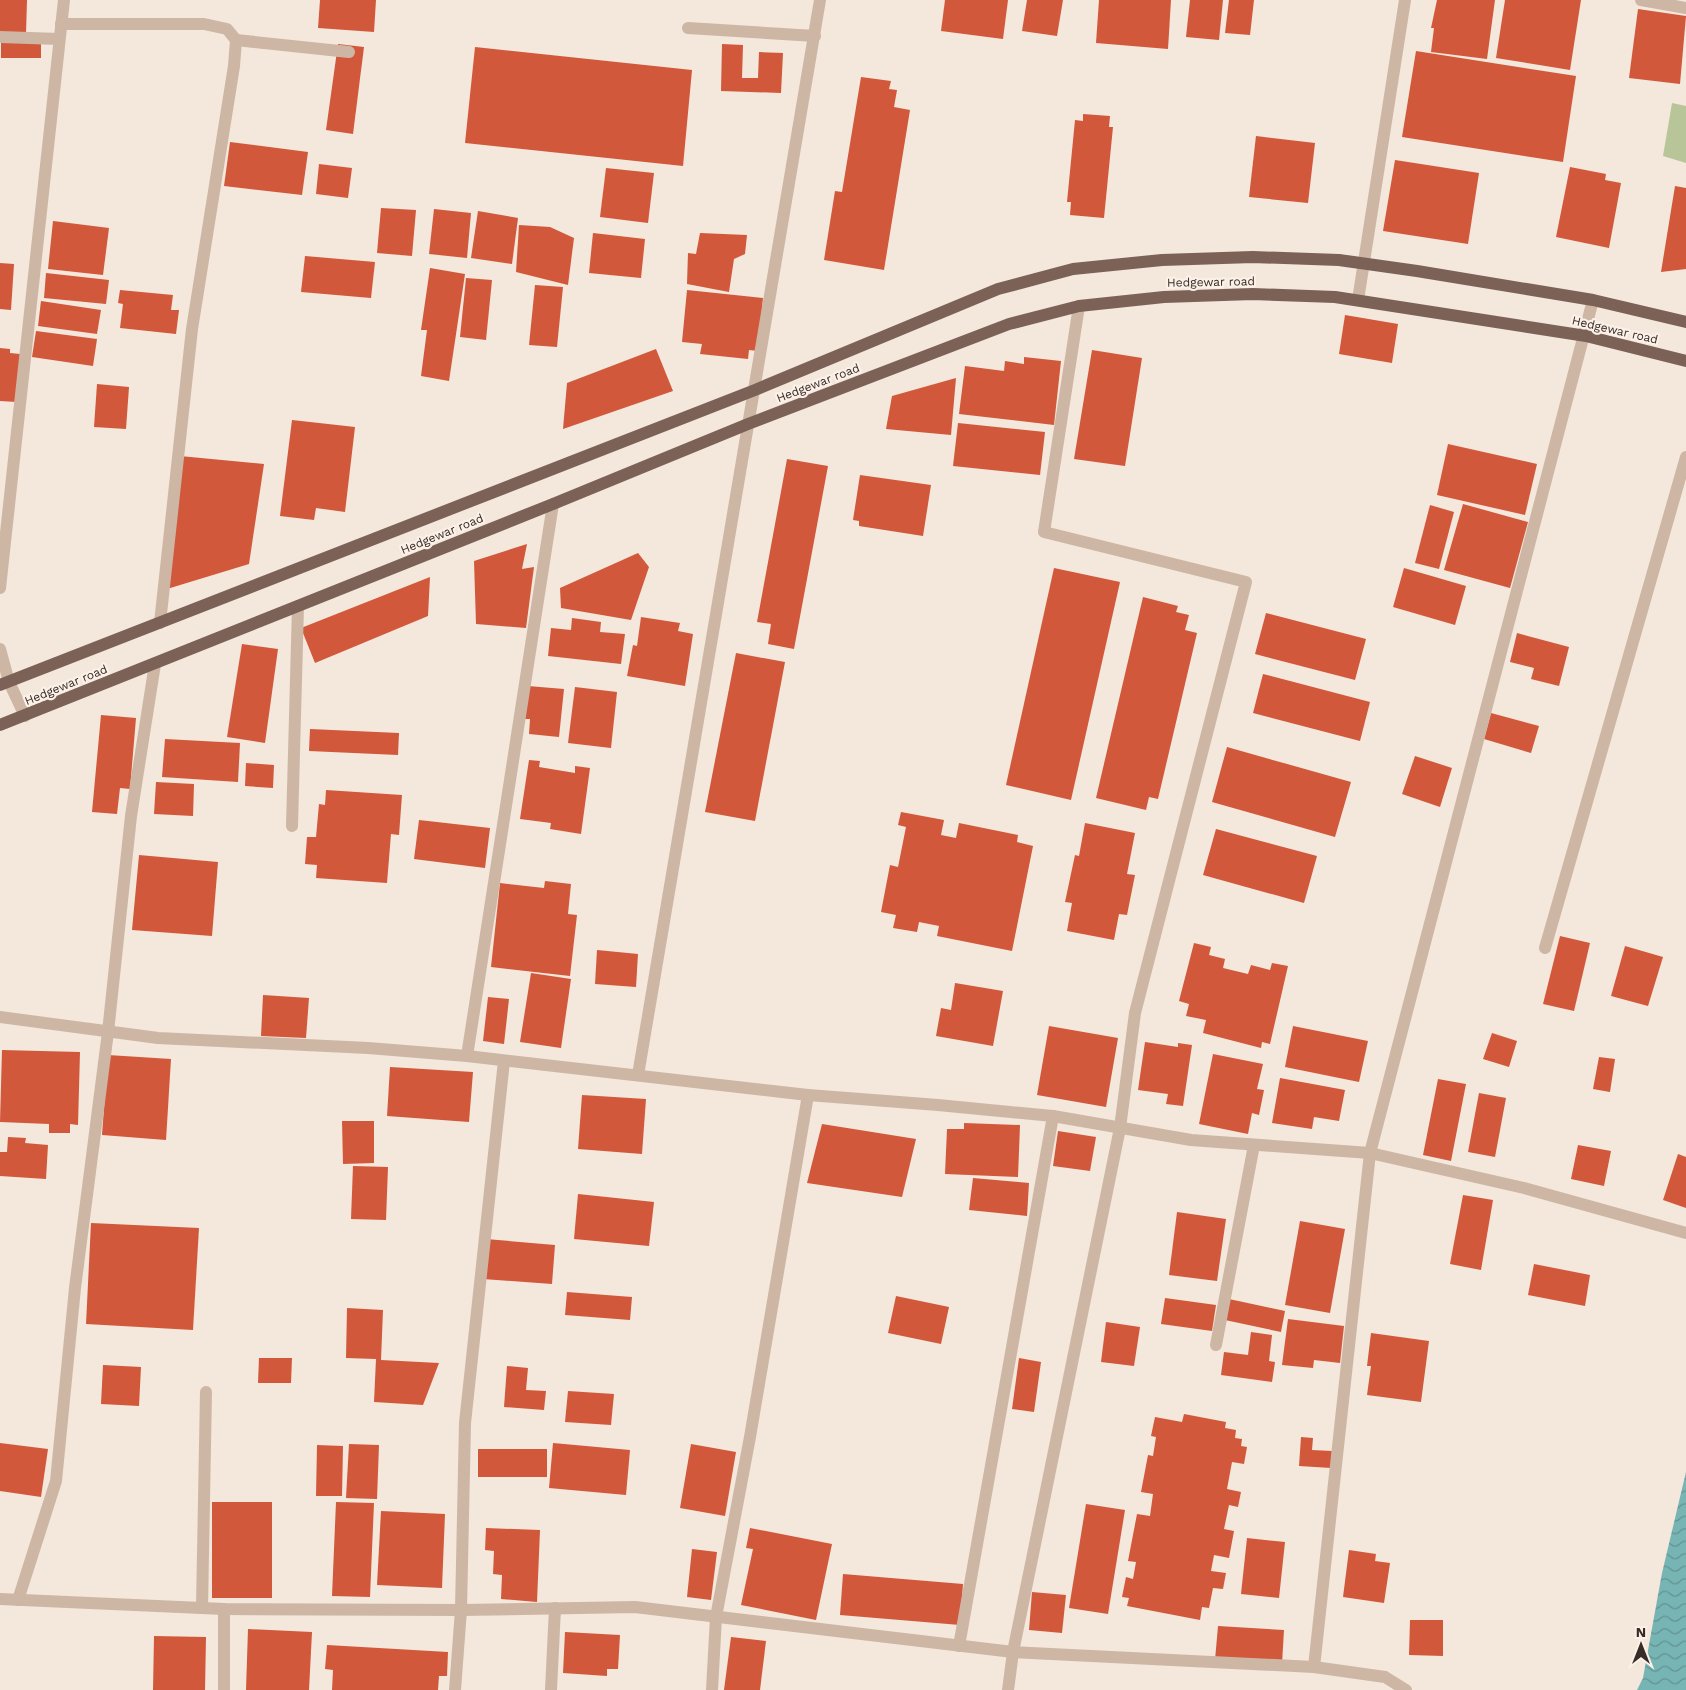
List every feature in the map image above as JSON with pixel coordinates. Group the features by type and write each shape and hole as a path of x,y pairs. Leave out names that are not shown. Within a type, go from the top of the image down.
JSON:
{"main road":[{"name":"Hedgewar road","path":"4,684 755,390 998,288 1073,270 1162,260 1253,257 1364,263 1593,300 1686,322"},
{"name":"Hedgewar road","path":"0,724 25,716 155,664 748,424 1009,324 1080,306 1164,297 1253,294 1335,297 1586,336 1686,361"}],"street":[{"path":"0,588 64,0"},
{"path":"638,1075 820,0"},
{"path":"1358,300 1406,0"},
{"path":"1641,0 1686,8"},
{"path":"61,24 204,24 227,29 236,40 234,66 192,329 160,623"},
{"path":"688,28 815,36"},
{"path":"0,36 59,39"},
{"path":"236,40 349,52"},
{"path":"1314,1667 1370,1153 1586,336 1593,300"},
{"path":"1008,1690 1013,1652 1120,1128 1135,1013 1246,582 1044,532 1080,306"},
{"path":"1545,948 1686,457"},
{"path":"467,1056 553,504"},
{"path":"292,826 298,606"},
{"path":"0,649 4,684 25,716"},
{"path":"18,1600 56,1481 74,1288 108,1032 131,816 155,664"},
{"path":"0,1017 158,1038 368,1048 467,1056 808,1095 1053,1116 1191,1140 1370,1153 1524,1188 1686,1233"},
{"path":"455,1690 461,1610 465,1423 504,1061"},
{"path":"712,1690 716,1617 750,1437 808,1095"},
{"path":"959,1646 1053,1116"},
{"path":"1216,1345 1254,1145"},
{"path":"202,1608 206,1392"},
{"path":"0,1599 224,1609 461,1610 635,1607 1013,1652 1314,1667 1385,1677 1406,1690"},
{"path":"551,1690 555,1608"},
{"path":"224,1609 224,1690"}],"green space":[{"path":"1672,103 1686,106 1686,163 1663,156"}],"water":[{"path":"1686,1472 1686,1690 1637,1690 1643,1678 1662,1573"}],"building":[{"path":"0,0 27,0 26,34 0,33"},
{"path":"320,0 376,0 374,32 318,28"},
{"path":"945,0 1008,0 1003,39 941,31"},
{"path":"1027,0 1063,0 1057,36 1022,31"},
{"path":"1099,0 1171,0 1168,49 1096,43"},
{"path":"1190,0 1223,0 1219,40 1186,37"},
{"path":"1229,0 1254,0 1250,35 1225,33"},
{"path":"1437,0 1495,0 1487,59 1431,52 1434,28 1431,28"},
{"path":"1505,0 1581,0 1570,70 1496,58"},
{"path":"1638,9 1686,16 1680,84 1629,78"},
{"path":"1,40 41,40 41,58 1,58"},
{"path":"338,44 364,47 353,134 326,130"},
{"path":"722,44 743,45 742,78 758,78 759,52 783,53 781,93 721,91"},
{"path":"475,47 692,70 683,166 465,143"},
{"path":"1416,51 1576,76 1563,162 1402,137"},
{"path":"861,77 891,81 889,89 897,90 894,107 910,110 884,270 824,260 835,191 842,192"},
{"path":"1083,114 1110,116 1109,127 1113,127 1104,218 1070,215 1071,202 1067,202 1075,120 1083,121"},
{"path":"1256,136 1315,143 1308,203 1249,197"},
{"path":"230,142 308,152 302,195 224,186"},
{"path":"1395,160 1479,173 1468,244 1383,231"},
{"path":"319,164 352,168 348,198 316,194"},
{"path":"1570,167 1606,174 1605,180 1621,183 1609,248 1556,237"},
{"path":"606,168 654,173 648,223 600,217"},
{"path":"1675,186 1686,188 1686,269 1661,272"},
{"path":"381,208 416,210 412,256 377,253"},
{"path":"434,209 471,213 467,258 429,254"},
{"path":"478,211 518,218 512,264 471,258"},
{"path":"53,221 109,228 103,275 48,269"},
{"path":"519,225 550,227 574,238 568,285 516,272"},
{"path":"593,233 645,239 641,278 589,273"},
{"path":"700,233 747,235 745,254 734,259 729,292 687,284 688,253 696,254"},
{"path":"305,256 375,262 371,298 301,292"},
{"path":"0,263 14,264 11,310 0,309"},
{"path":"430,268 465,274 449,381 421,376 427,330 421,330"},
{"path":"46,273 109,280 106,304 44,298"},
{"path":"466,278 492,280 486,340 460,337"},
{"path":"535,285 563,287 557,347 529,345"},
{"path":"120,290 173,295 171,310 179,310 176,334 120,328 123,304 118,303"},
{"path":"687,290 763,298 758,351 749,350 748,359 700,354 702,344 682,342"},
{"path":"41,301 101,310 97,334 38,326"},
{"path":"1345,315 1398,324 1392,363 1339,354"},
{"path":"36,331 97,339 93,366 32,357"},
{"path":"0,348 10,349 10,353 20,354 17,402 0,401"},
{"path":"656,349 673,391 563,429 567,383"},
{"path":"1092,350 1142,358 1125,466 1074,459"},
{"path":"1024,357 1061,361 1054,425 959,414 965,366 1004,371 1005,361 1024,364"},
{"path":"956,378 951,435 886,429 892,396"},
{"path":"97,384 129,387 126,429 94,427"},
{"path":"292,420 355,427 345,512 316,508 314,520 280,516"},
{"path":"958,423 1045,432 1040,475 953,466"},
{"path":"1448,444 1537,464 1525,515 1437,495"},
{"path":"180,456 264,464 249,564 167,589"},
{"path":"787,459 828,466 794,649 768,644 771,624 757,622"},
{"path":"860,475 931,485 923,536 859,526 859,521 853,520"},
{"path":"1463,504 1528,522 1510,588 1444,570"},
{"path":"1430,505 1454,512 1439,569 1415,563"},
{"path":"527,544 522,569 534,567 526,628 476,624 474,561"},
{"path":"638,553 649,567 631,620 561,608 560,588"},
{"path":"1054,568 1120,582 1071,800 1006,785"},
{"path":"1404,568 1466,586 1455,625 1393,607"},
{"path":"430,577 428,616 315,663 301,628"},
{"path":"1143,597 1178,606 1176,612 1189,615 1185,630 1197,633 1158,799 1149,797 1146,810 1096,798"},
{"path":"1266,613 1366,639 1355,680 1255,654"},
{"path":"641,617 680,623 678,631 693,634 685,686 627,676 633,645 637,646"},
{"path":"572,618 601,622 600,632 625,634 621,664 548,656 551,628 571,630"},
{"path":"1517,633 1569,647 1559,686 1531,679 1534,668 1510,662"},
{"path":"242,644 278,649 265,743 227,737"},
{"path":"736,653 785,662 755,821 705,812"},
{"path":"1263,674 1370,702 1360,741 1253,713"},
{"path":"528,686 564,689 559,737 529,734 530,719 525,719"},
{"path":"575,687 617,692 611,748 568,743"},
{"path":"1491,713 1539,726 1531,753 1484,739"},
{"path":"101,715 136,718 130,789 120,788 117,814 92,812"},
{"path":"310,729 399,733 398,755 309,751"},
{"path":"165,739 240,743 238,782 162,777"},
{"path":"1227,747 1351,782 1335,837 1212,802"},
{"path":"1415,756 1452,768 1440,807 1402,794"},
{"path":"529,760 540,761 539,767 575,773 575,766 590,768 581,834 550,829 551,823 520,819"},
{"path":"246,763 274,765 273,788 245,786"},
{"path":"156,782 194,784 193,816 154,814"},
{"path":"326,790 402,795 399,835 391,834 387,883 316,878 317,865 305,864 307,837 316,837 319,804 325,805"},
{"path":"901,812 944,820 941,835 956,838 959,823 1018,835 1017,842 1033,846 1012,951 937,936 939,926 919,922 917,932 893,928 896,915 881,912 890,865 898,867 906,827 898,825"},
{"path":"419,820 490,828 485,868 414,859"},
{"path":"1085,823 1135,833 1127,874 1135,875 1127,915 1119,914 1114,940 1067,931 1072,903 1065,902 1075,855 1079,856"},
{"path":"1216,829 1317,856 1304,903 1203,875"},
{"path":"139,855 218,862 212,936 132,930"},
{"path":"545,881 571,884 568,914 577,915 570,976 491,967 500,883 544,888"},
{"path":"1560,936 1590,943 1574,1011 1543,1004"},
{"path":"1194,943 1211,947 1209,955 1225,959 1223,968 1248,974 1251,965 1270,970 1272,963 1288,966 1270,1044 1262,1042 1261,1048 1203,1033 1206,1020 1186,1016 1189,1004 1179,1001"},
{"path":"1625,946 1663,957 1648,1006 1611,996"},
{"path":"597,950 638,954 636,987 595,984"},
{"path":"531,973 571,979 561,1048 520,1042"},
{"path":"955,983 1003,991 993,1046 936,1036 941,1008 951,1010"},
{"path":"263,995 309,998 306,1038 261,1036"},
{"path":"488,997 509,999 504,1044 483,1041"},
{"path":"1049,1026 1118,1038 1106,1107 1037,1095"},
{"path":"1293,1026 1368,1041 1359,1082 1285,1067"},
{"path":"1492,1033 1517,1041 1509,1067 1483,1059"},
{"path":"1145,1042 1178,1047 1178,1043 1192,1045 1183,1106 1166,1104 1168,1094 1138,1090"},
{"path":"2,1050 80,1052 78,1125 70,1124 70,1133 49,1133 49,1124 0,1122"},
{"path":"1213,1054 1263,1064 1257,1089 1264,1090 1259,1115 1252,1113 1248,1134 1199,1124"},
{"path":"108,1055 171,1059 166,1140 102,1135"},
{"path":"1599,1057 1615,1059 1610,1092 1593,1089"},
{"path":"390,1067 473,1072 469,1122 387,1116"},
{"path":"1280,1078 1345,1090 1339,1121 1314,1117 1312,1129 1272,1123"},
{"path":"1438,1079 1466,1084 1451,1161 1423,1155"},
{"path":"1479,1093 1506,1098 1495,1157 1468,1152"},
{"path":"582,1095 646,1099 642,1154 578,1149"},
{"path":"342,1121 374,1121 374,1163 343,1164"},
{"path":"964,1123 1020,1125 1018,1177 945,1174 947,1129 964,1129"},
{"path":"822,1124 916,1139 902,1197 807,1183"},
{"path":"1058,1131 1096,1137 1090,1171 1053,1166"},
{"path":"8,1137 26,1138 25,1143 48,1145 46,1179 0,1176 0,1152 7,1152"},
{"path":"1578,1145 1611,1151 1604,1186 1571,1179"},
{"path":"1678,1154 1686,1157 1686,1208 1663,1200"},
{"path":"353,1166 388,1167 386,1220 351,1219"},
{"path":"973,1178 1029,1183 1027,1216 969,1210"},
{"path":"578,1194 654,1202 649,1246 574,1239"},
{"path":"1463,1195 1493,1200 1481,1270 1450,1264"},
{"path":"1177,1212 1226,1219 1217,1281 1169,1275"},
{"path":"1300,1221 1345,1229 1330,1313 1285,1305"},
{"path":"91,1223 199,1228 193,1330 86,1324"},
{"path":"486,1239 555,1245 552,1284 483,1279"},
{"path":"1534,1264 1590,1275 1585,1306 1528,1295"},
{"path":"567,1292 632,1297 630,1320 565,1315"},
{"path":"896,1296 949,1307 941,1344 888,1333"},
{"path":"1165,1298 1216,1305 1212,1331 1161,1324"},
{"path":"1229,1299 1285,1311 1281,1332 1225,1320"},
{"path":"347,1308 383,1310 381,1360 439,1363 423,1405 374,1402 376,1359 346,1358"},
{"path":"1288,1319 1344,1326 1340,1363 1314,1360 1313,1368 1282,1365"},
{"path":"1106,1322 1140,1327 1134,1366 1101,1362"},
{"path":"1251,1332 1272,1335 1269,1361 1275,1362 1272,1382 1221,1375 1224,1352 1248,1355"},
{"path":"1371,1333 1429,1341 1421,1402 1367,1395 1371,1366 1367,1366"},
{"path":"259,1358 292,1358 291,1383 258,1383"},
{"path":"1019,1358 1041,1362 1034,1412 1012,1409"},
{"path":"103,1365 141,1367 139,1406 101,1404"},
{"path":"507,1366 528,1368 526,1390 546,1391 544,1410 504,1407"},
{"path":"568,1391 614,1394 611,1425 565,1422"},
{"path":"1184,1414 1226,1422 1225,1428 1236,1430 1235,1438 1242,1439 1241,1446 1247,1447 1244,1464 1232,1462 1227,1489 1241,1492 1238,1507 1229,1505 1224,1529 1234,1531 1229,1558 1214,1555 1211,1571 1226,1573 1223,1589 1213,1588 1209,1608 1202,1607 1200,1620 1127,1606 1129,1598 1122,1597 1126,1577 1133,1579 1136,1562 1128,1561 1137,1514 1150,1516 1153,1494 1141,1492 1148,1455 1153,1456 1156,1437 1151,1436 1155,1417 1182,1422"},
{"path":"1301,1437 1313,1438 1312,1450 1332,1451 1331,1468 1299,1466"},
{"path":"0,1443 48,1449 41,1497 0,1491"},
{"path":"553,1443 630,1450 626,1495 549,1488"},
{"path":"349,1444 379,1445 377,1499 346,1498"},
{"path":"691,1444 736,1452 725,1516 680,1508"},
{"path":"317,1445 343,1446 342,1496 316,1496"},
{"path":"478,1449 547,1449 547,1477 478,1477"},
{"path":"212,1502 272,1502 272,1598 212,1598"},
{"path":"336,1502 374,1503 370,1597 332,1596"},
{"path":"1086,1504 1125,1510 1108,1614 1069,1608"},
{"path":"381,1511 445,1514 442,1588 377,1585"},
{"path":"486,1528 540,1530 537,1602 501,1599 502,1575 493,1574 494,1551 485,1550"},
{"path":"750,1528 832,1544 816,1620 741,1605 753,1549 746,1548"},
{"path":"1247,1538 1285,1542 1279,1598 1241,1594"},
{"path":"692,1549 717,1552 711,1600 687,1597"},
{"path":"1349,1550 1376,1554 1375,1561 1390,1563 1384,1603 1343,1597"},
{"path":"843,1574 963,1584 960,1625 840,1615"},
{"path":"1032,1592 1066,1595 1062,1633 1029,1630"},
{"path":"1410,1620 1443,1620 1443,1656 1409,1655"},
{"path":"1218,1626 1284,1630 1282,1664 1215,1660"},
{"path":"248,1629 312,1632 309,1690 246,1690"},
{"path":"565,1632 620,1635 618,1669 607,1669 607,1676 563,1673"},
{"path":"154,1636 206,1637 205,1690 153,1690"},
{"path":"731,1637 766,1641 760,1690 724,1690"},
{"path":"327,1645 448,1652 447,1676 439,1676 438,1690 332,1690 333,1670 325,1669"}]}
